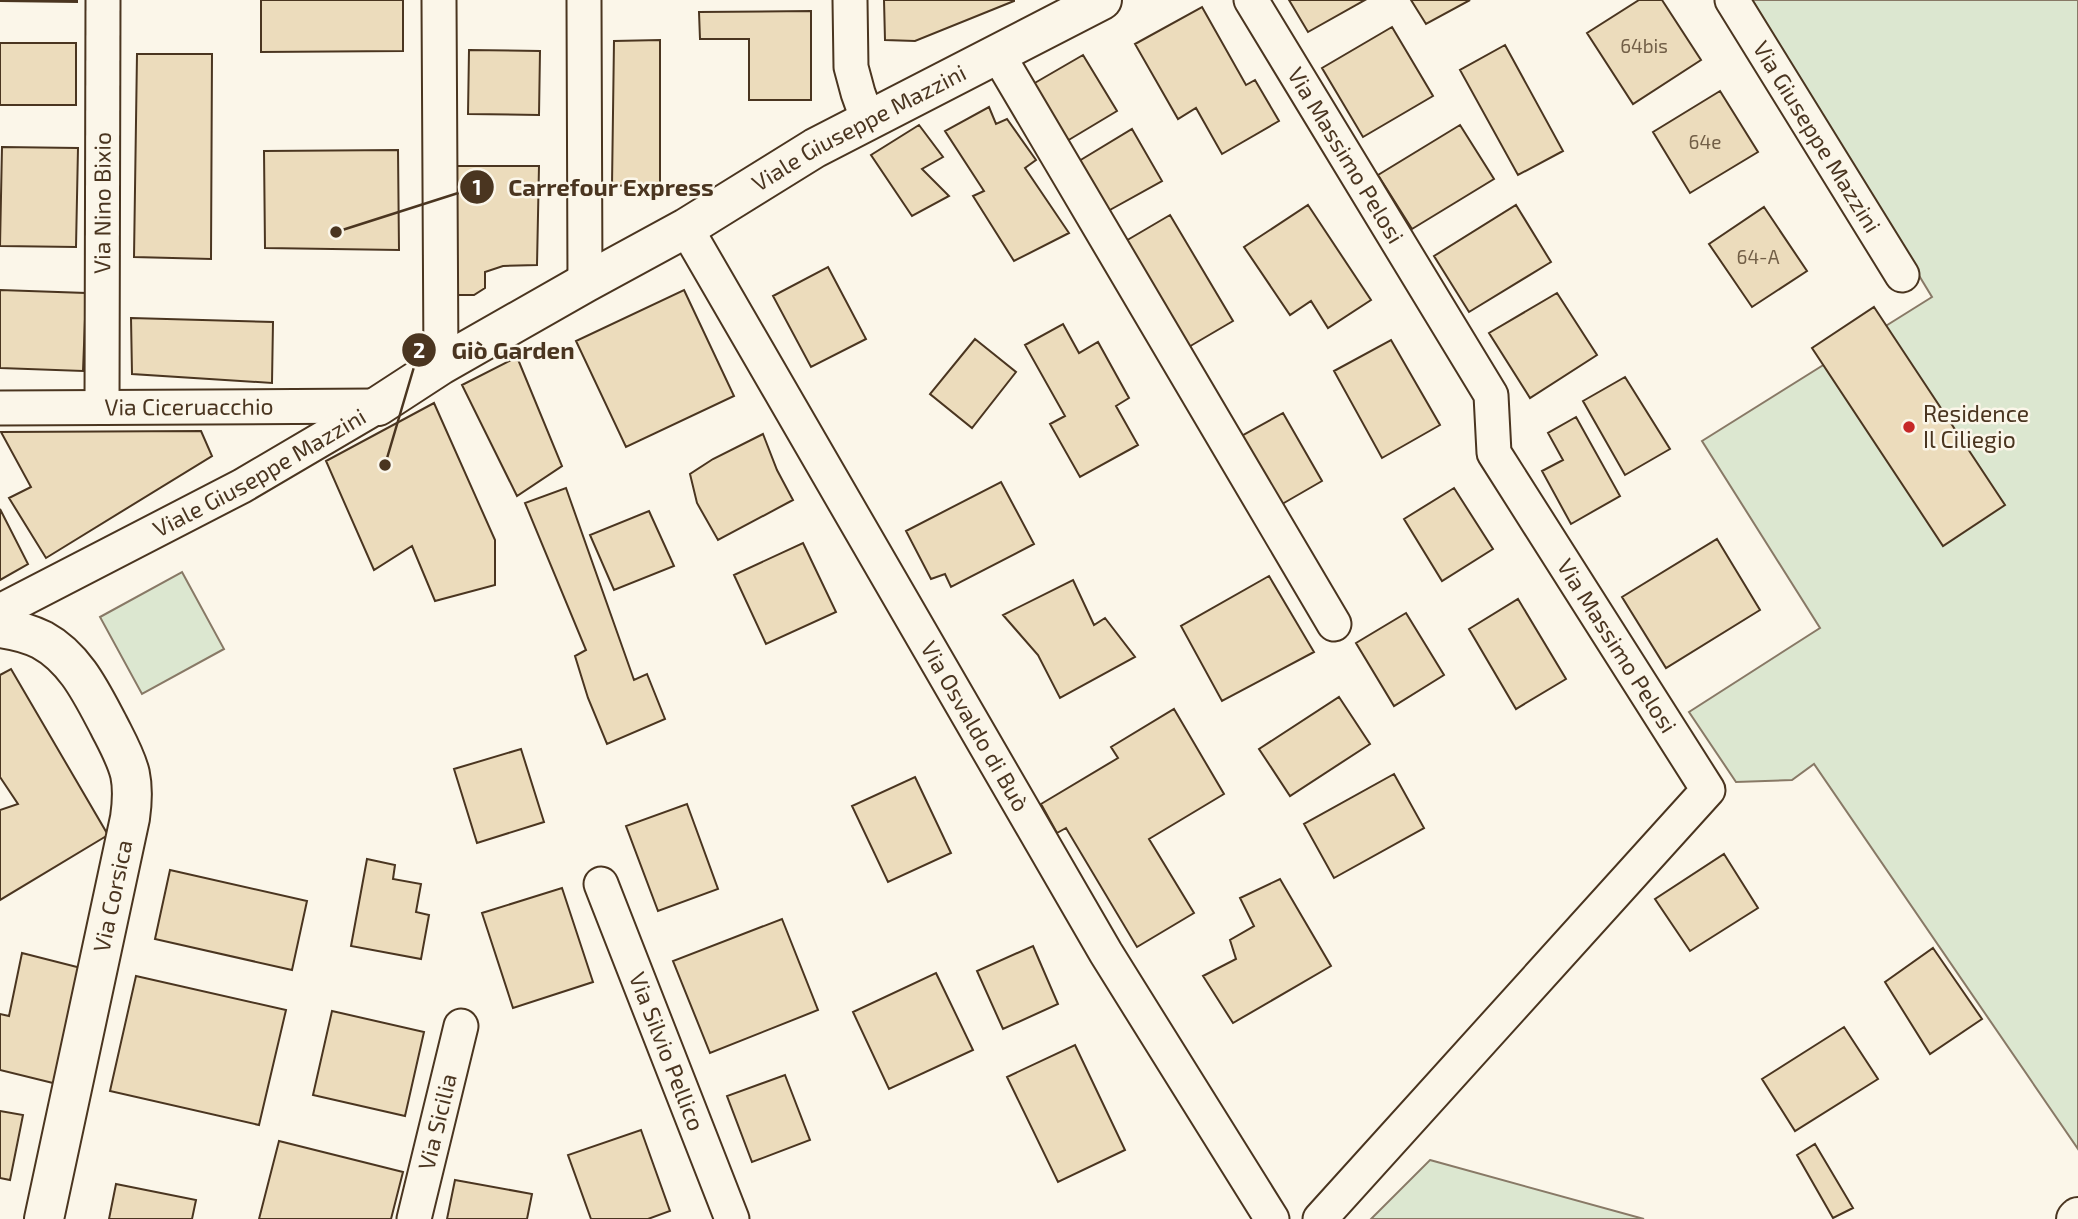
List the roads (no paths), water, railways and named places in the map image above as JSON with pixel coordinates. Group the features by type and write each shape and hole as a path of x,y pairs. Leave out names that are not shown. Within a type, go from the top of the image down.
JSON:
{"street":[{"name":"Via Nino Bixio","path":"102,406 103,0"},
{"path":"439,0 441,365"},
{"path":"584,0 585,283"},
{"path":"850,0 852,67 868,121"},
{"name":"Viale Giuseppe Mazzini","path":"0,611 242,486 378,406 441,365 686,228 815,148 997,54 1051,13 1102,0"},
{"name":"Via Massimo Pelosi","path":"1251,0 1491,395 1494,453 1708,790 1320,1219"},
{"name":"Via Giuseppe Mazzini","path":"1732,0 1902,275"},
{"path":"997,54 1334,624"},
{"name":"Via Osvaldo di Buò","path":"686,228 1106,953 1272,1219"},
{"name":"Via Ciceruacchio","path":"0,408 378,406"},
{"name":"Via Corsica","path":"0,628 43,640 75,668 90,689 119,745 132,788 130,818 44,1219"},
{"name":"Via Silvio Pellico","path":"601,884 732,1219"},
{"name":"Via Sicilia","path":"414,1219 461,1026"}],"place":[{"name":"Carrefour Express","path":"336,232"},
{"name":"Residence Il Ciliegio","path":"1909,427"},
{"name":"Giò Garden","path":"385,465"}]}
